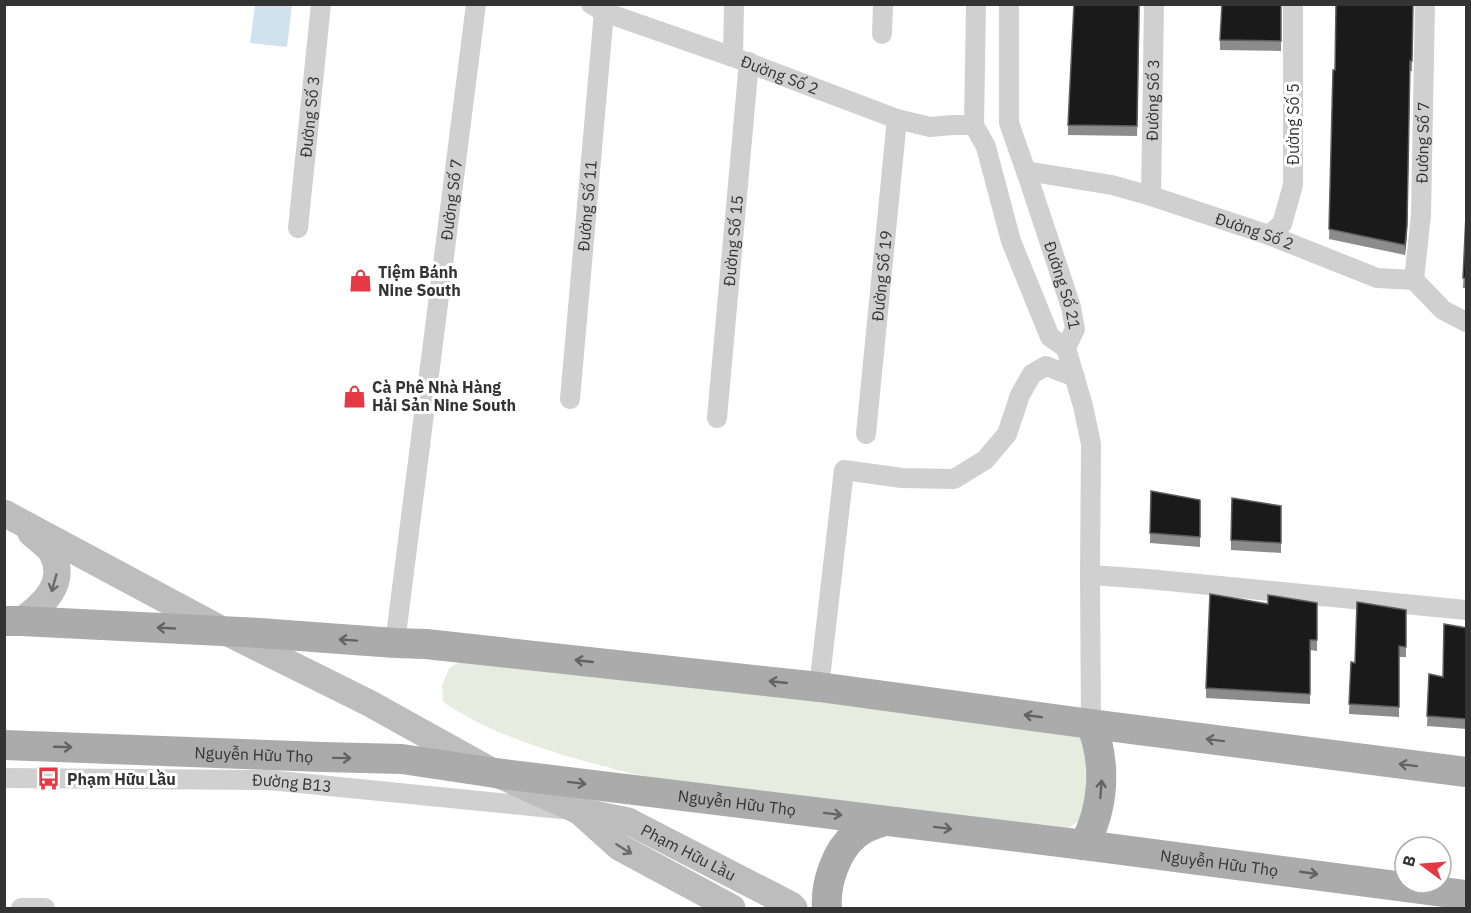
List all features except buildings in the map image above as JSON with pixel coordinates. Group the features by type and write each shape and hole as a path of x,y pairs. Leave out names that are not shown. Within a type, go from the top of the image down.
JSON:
{"main road":[{"path":"11,516 51,552 57,572 52,592 38,609 13,621"},
{"name":"Phạm Hữu Lầu","path":"11,516 225,631 369,703 495,773 579,811 628,821 794,909"},
{"path":"13,621 225,631 395,644 438,645 819,687 1467,772"},
{"path":"1084,845 1091,832 1099,806 1101,781 1101,756 1091,724"},
{"name":"Nguyễn Hữu Thọ","path":"4,745 402,759 495,773 1084,845 1467,895"},
{"name":"Phạm Hữu Lầu","path":"579,811 619,848 732,909"},
{"path":"827,909 829,885 842,850 855,835 869,826 885,821"}],"street":[{"name":"Đường Số 3","path":"298,228 321,4"},
{"name":"Đường Số 7","path":"395,644 476,4"},
{"name":"Đường Số 15","path":"717,418 741,59 734,4"},
{"path":"882,4 882,34"},
{"name":"Đường Số 21","path":"976,4 974,126 986,147 1011,241 1050,337 1066,348 1075,329 1071,307 1009,123 1009,4"},
{"name":"Đường Số 3","path":"1151,196 1154,4"},
{"name":"Đường Số 5","path":"1269,235 1282,224 1293,185 1293,4"},
{"name":"Đường Số 7","path":"1414,280 1421,214 1425,4"},
{"name":"Đường Số 2","path":"597,8 741,59 897,119 930,127 953,124 974,126"},
{"name":"Đường Số 11","path":"570,399 597,8"},
{"name":"Đường Số 19","path":"866,434 897,119"},
{"name":"Đường Số 2","path":"1026,171 1112,185 1269,235 1377,278 1414,280"},
{"path":"1414,280 1443,310 1467,322"},
{"path":"1066,348 1083,405 1091,444 1091,724"},
{"path":"819,687 844,470 902,478 954,479 985,460 1007,434 1020,395 1032,374 1046,366 1075,377"},
{"path":"1090,575 1467,610"},
{"name":"Đường B13","path":"4,778 269,780 579,811"},
{"path":"21,909 45,909"}],"shaded area":[{"path":"460,662 1076,730 1089,744 1084,818 1065,830 652,778 620,771 518,740 487,727 443,702 442,686 449,668"}],"water":[{"path":"255,5 292,5 287,47 250,43"}],"place":[{"name":"Tiệm Bánh Nine South","path":"360,281"},
{"name":"Cà Phê Nhà Hàng Hải Sản Nine South","path":"354,396"},
{"name":"Phạm Hữu Lầu","path":"49,779"}]}
